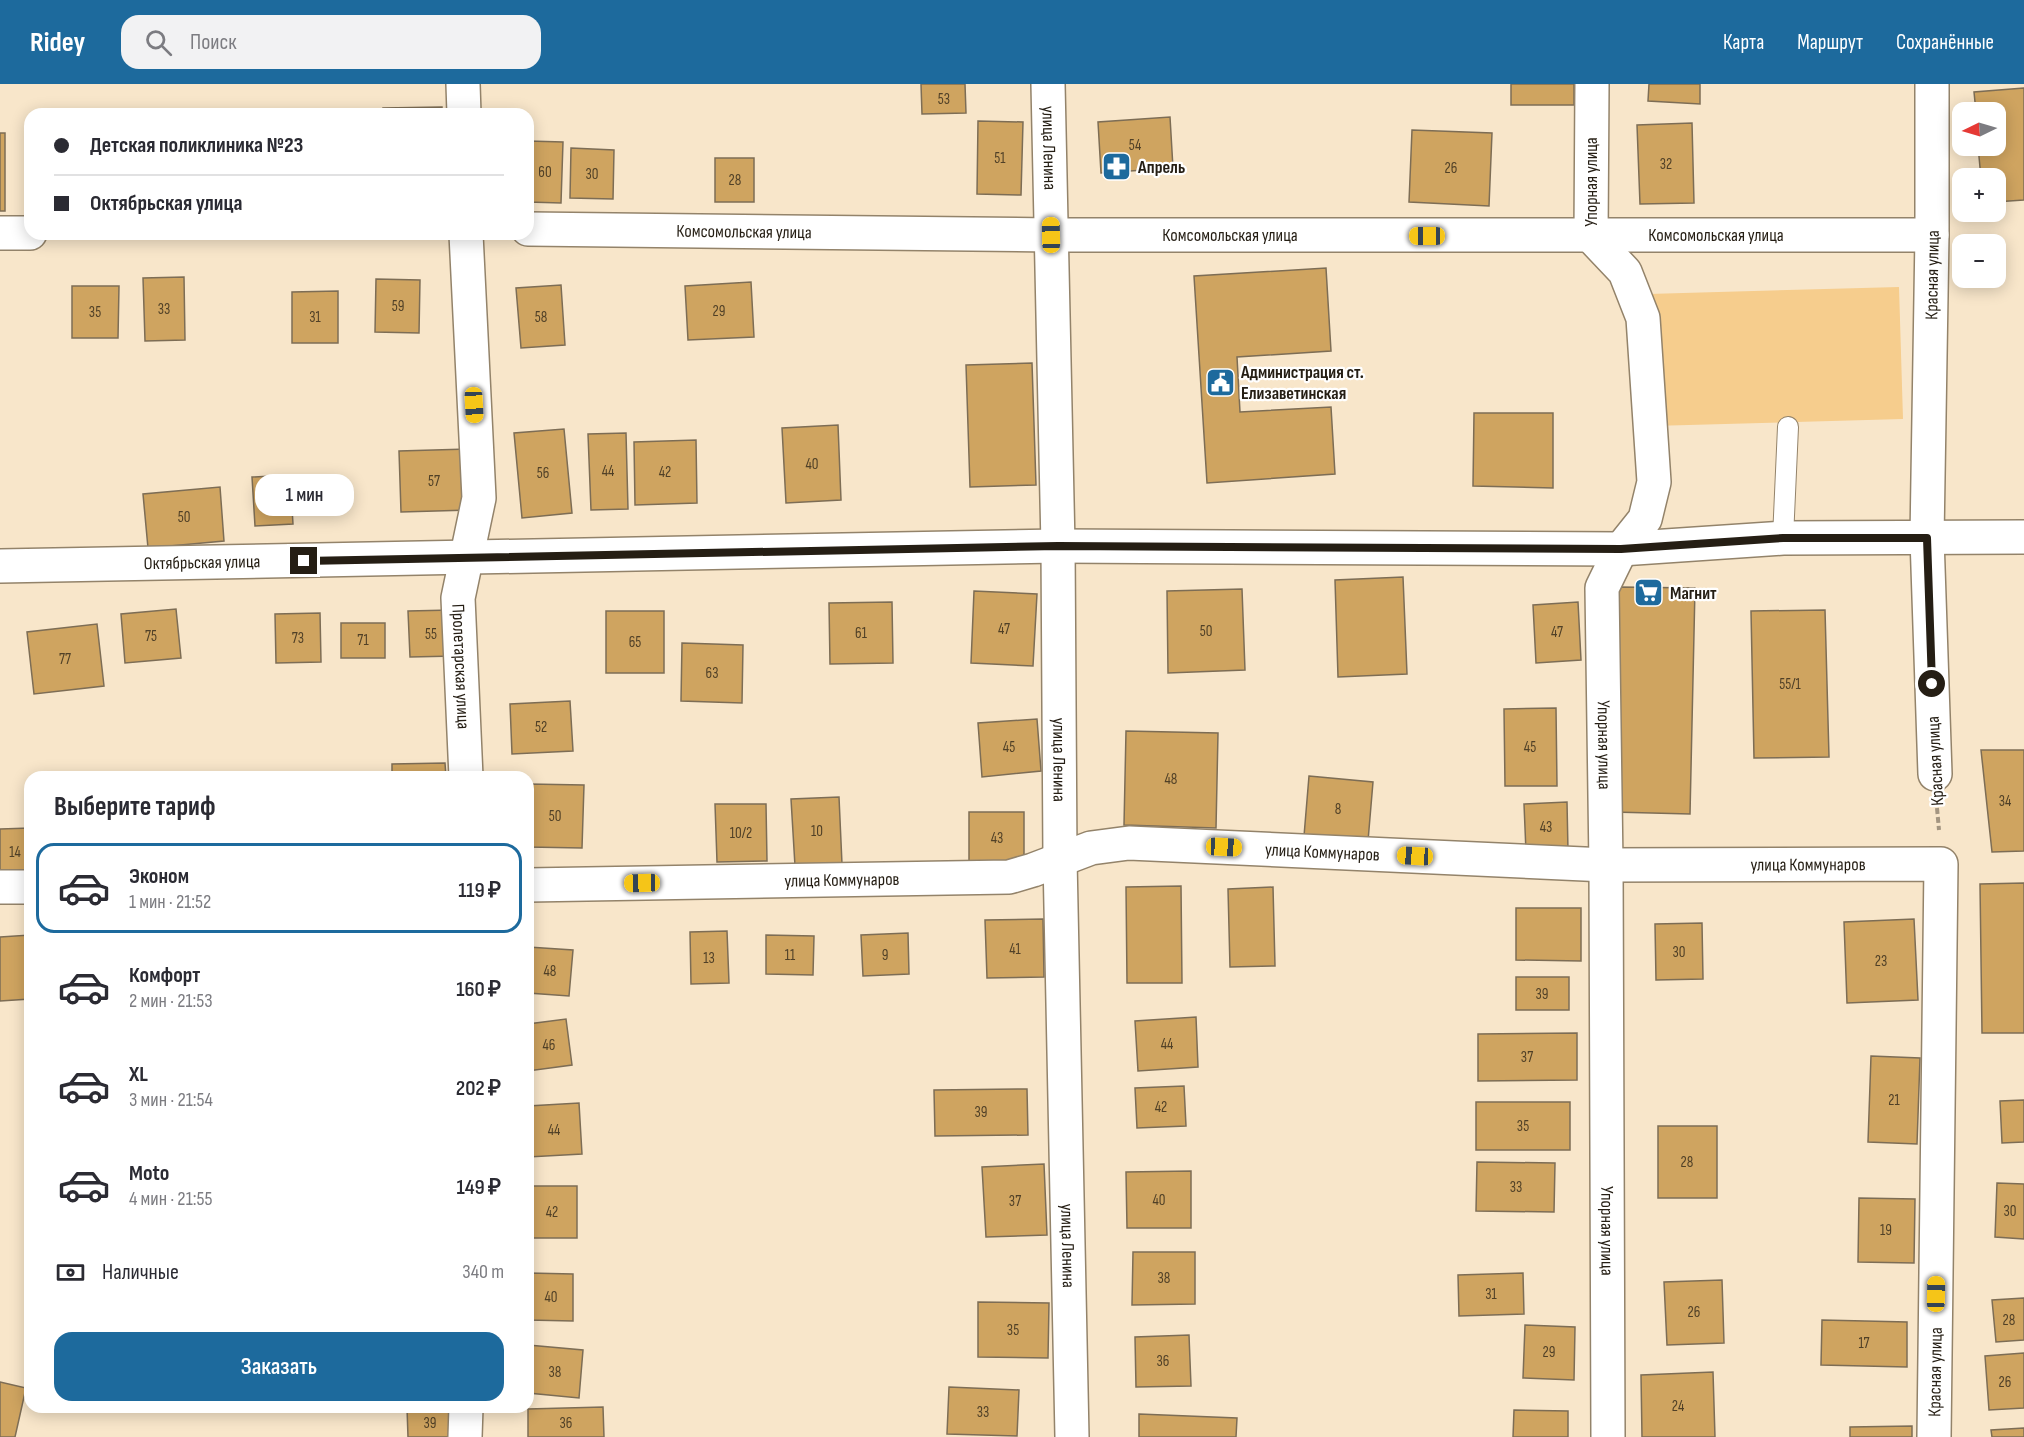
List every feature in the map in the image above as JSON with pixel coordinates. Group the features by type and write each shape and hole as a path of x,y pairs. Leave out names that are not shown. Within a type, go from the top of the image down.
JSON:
{"street":[{"path":"463,84 464,108"},
{"name":"улица Ленина","path":"1048,84 1058,546 1060,859 1072,1437"},
{"name":"Упорная улица","path":"1592,84 1591,236 1625,272 1643,318 1654,482 1645,519 1621,549 1602,588 1606,865 1608,1437"},
{"name":"Красная улица","path":"1932,84 1927,538 1935,774"},
{"name":"Комсомольская улица","path":"534,229 1051,235 1932,235"},
{"path":"0,233 24,233"},
{"name":"Пролетарская улица","path":"466,240 479,498 458,598 466,771"},
{"name":"Октябрьская улица","path":"0,566 1058,546 1621,549 1783,538 2024,537"},
{"name":"улица Коммунаров","path":"534,885 1008,877 1034,870 1091,848 1129,843 1606,865 1941,864"},
{"name":"Красная улица","path":"1934,1437 1941,864"},
{"path":"0,887 24,887"},
{"path":"465,1413 465,1437"}],"lane":[{"path":"1783,538 1788,427"}],"path":[{"name":"Красная улица","path":"1935,774 1941,864"}],"shaded area":[{"path":"1899,287 1903,419 1652,426 1648,294"}],"building":[{"path":"921,84 965,84 966,113 922,114"},
{"path":"1511,84 1574,84 1574,105 1511,105"},
{"path":"1649,84 1700,84 1700,104 1648,101"},
{"path":"2024,88 2024,200 2006,201 2006,168 1980,168 1979,156 2006,156 2006,102 1975,102 1974,92"},
{"path":"442,107 442,108 383,108"},
{"path":"1170,117 1173,168 1101,173 1098,122"},
{"path":"978,121 1023,122 1021,195 977,194"},
{"path":"1692,123 1694,203 1640,204 1637,125"},
{"path":"1412,130 1492,133 1489,206 1409,202"},
{"path":"0,133 5,133 5,211 0,211"},
{"path":"534,141 563,142 561,203 534,202"},
{"path":"571,148 614,150 613,199 570,198"},
{"path":"715,158 754,158 754,202 715,202"},
{"name":"Администрация ст. Елизаветинская","path":"1326,268 1331,351 1237,357 1240,412 1331,407 1335,474 1207,483 1194,276"},
{"path":"184,277 185,340 145,341 143,278"},
{"path":"376,279 420,280 419,333 375,332"},
{"path":"751,282 754,337 688,340 685,286"},
{"path":"561,285 565,345 521,348 516,288"},
{"path":"72,286 119,286 118,338 72,338"},
{"path":"338,291 338,343 292,343 292,292"},
{"path":"1032,363 1036,485 970,487 966,365"},
{"path":"1474,413 1553,413 1553,488 1473,486"},
{"path":"838,425 841,500 786,503 782,428"},
{"path":"564,429 572,513 522,518 514,433"},
{"path":"626,433 628,509 591,510 588,434"},
{"path":"696,440 697,503 635,505 634,442"},
{"path":"468,449 470,510 401,512 399,451"},
{"path":"290,475 293,524 255,526 252,477"},
{"path":"220,487 224,541 148,548 143,494"},
{"path":"1403,577 1407,674 1338,677 1335,580"},
{"path":"1619,587 1695,588 1690,814 1613,812"},
{"path":"1242,589 1245,670 1168,673 1167,591"},
{"path":"974,591 1037,594 1033,666 971,663"},
{"path":"892,602 893,663 830,664 829,603"},
{"path":"1578,602 1581,660 1536,663 1533,605"},
{"path":"176,609 181,658 125,663 121,614"},
{"path":"452,610 455,656 410,657 408,611"},
{"path":"1825,610 1829,757 1754,758 1751,611"},
{"path":"606,611 664,611 664,673 606,673"},
{"path":"320,613 321,662 276,663 275,614"},
{"path":"341,623 385,623 385,658 341,658"},
{"path":"97,624 104,686 34,694 27,632"},
{"path":"682,643 743,645 742,703 681,701"},
{"path":"570,701 573,751 512,754 510,704"},
{"path":"1556,708 1557,786 1505,786 1504,709"},
{"path":"1037,719 1041,771 982,777 978,723"},
{"path":"1126,731 1218,733 1216,828 1124,825"},
{"path":"1981,750 2024,750 2024,851 1992,852"},
{"path":"445,763 446,771 392,771 392,764"},
{"path":"1309,776 1373,782 1368,841 1304,836"},
{"path":"534,784 584,785 582,848 534,847"},
{"path":"839,797 842,864 795,866 791,799"},
{"path":"1567,802 1568,851 1526,852 1524,804"},
{"path":"715,804 766,804 767,861 717,862"},
{"path":"969,812 1024,812 1024,864 969,863"},
{"path":"24,828 24,875 0,876 0,829"},
{"path":"2024,883 2024,1033 1982,1033 1980,884"},
{"path":"1181,886 1182,983 1127,983 1126,887"},
{"path":"1273,887 1275,966 1230,967 1228,889"},
{"path":"1516,908 1581,908 1581,961 1516,960"},
{"path":"1043,919 1044,977 987,978 985,920"},
{"path":"1914,919 1918,1000 1847,1003 1844,922"},
{"path":"1702,923 1703,979 1656,980 1655,924"},
{"path":"727,931 729,983 691,984 690,932"},
{"path":"908,933 909,974 863,976 861,935"},
{"path":"24,935 24,999 0,1001 0,937"},
{"path":"766,935 814,936 813,975 766,974"},
{"path":"534,947 573,950 569,996 534,993"},
{"path":"1516,977 1569,977 1569,1010 1516,1010"},
{"path":"1196,1017 1198,1067 1138,1071 1135,1021"},
{"path":"566,1019 572,1065 534,1070 534,1023"},
{"path":"1577,1033 1577,1080 1478,1081 1478,1034"},
{"path":"1871,1056 1920,1058 1917,1144 1868,1142"},
{"path":"1184,1086 1186,1126 1137,1128 1135,1088"},
{"path":"1027,1089 1028,1135 935,1136 934,1090"},
{"path":"2024,1100 2024,1142 2002,1143 2000,1101"},
{"path":"1476,1102 1570,1102 1570,1150 1476,1150"},
{"path":"579,1103 582,1154 534,1157 534,1106"},
{"path":"1658,1126 1717,1126 1717,1198 1658,1198"},
{"path":"1477,1162 1555,1163 1554,1212 1476,1211"},
{"path":"1044,1164 1047,1235 986,1237 982,1167"},
{"path":"1191,1171 1191,1228 1127,1228 1126,1172"},
{"path":"1997,1183 2024,1184 2024,1239 1995,1237"},
{"path":"534,1186 577,1186 577,1238 534,1238"},
{"path":"1859,1198 1915,1199 1914,1263 1858,1262"},
{"path":"1133,1252 1195,1252 1195,1304 1132,1305"},
{"path":"534,1273 573,1274 573,1321 534,1320"},
{"path":"1523,1273 1524,1314 1459,1316 1458,1275"},
{"path":"1722,1280 1724,1343 1667,1345 1664,1282"},
{"path":"2024,1298 2024,1340 1996,1342 1992,1300"},
{"path":"978,1302 1049,1303 1048,1358 978,1357"},
{"path":"1822,1320 1907,1322 1907,1367 1821,1365"},
{"path":"1525,1325 1575,1327 1574,1380 1523,1378"},
{"path":"1189,1335 1191,1386 1136,1387 1135,1337"},
{"path":"534,1346 583,1350 579,1398 534,1394"},
{"path":"2024,1353 2024,1408 1989,1410 1985,1356"},
{"path":"1713,1372 1715,1437 1642,1437 1641,1375"},
{"path":"0,1382 24,1388 24,1397 15,1437 0,1437"},
{"path":"949,1387 1019,1390 1017,1436 947,1434"},
{"path":"603,1407 604,1437 528,1437 528,1413 534,1413 534,1409"},
{"path":"1514,1410 1568,1411 1568,1437 1513,1437"},
{"path":"407,1413 452,1413 452,1437 408,1437"},
{"path":"1139,1414 1237,1418 1236,1437 1139,1437"},
{"path":"1912,1426 1912,1437 1850,1437 1850,1427"},
{"path":"2024,1428 2024,1437 1992,1437 1991,1430"}],"place":[{"name":"Апрель","path":"1117,167"},
{"name":"Администрация ст. Елизаветинская","path":"1220,382"},
{"name":"Магнит","path":"1649,593"}],"route":[{"path":"304,561 1058,546 1621,549 1783,538 1927,538 1932,684"}]}
